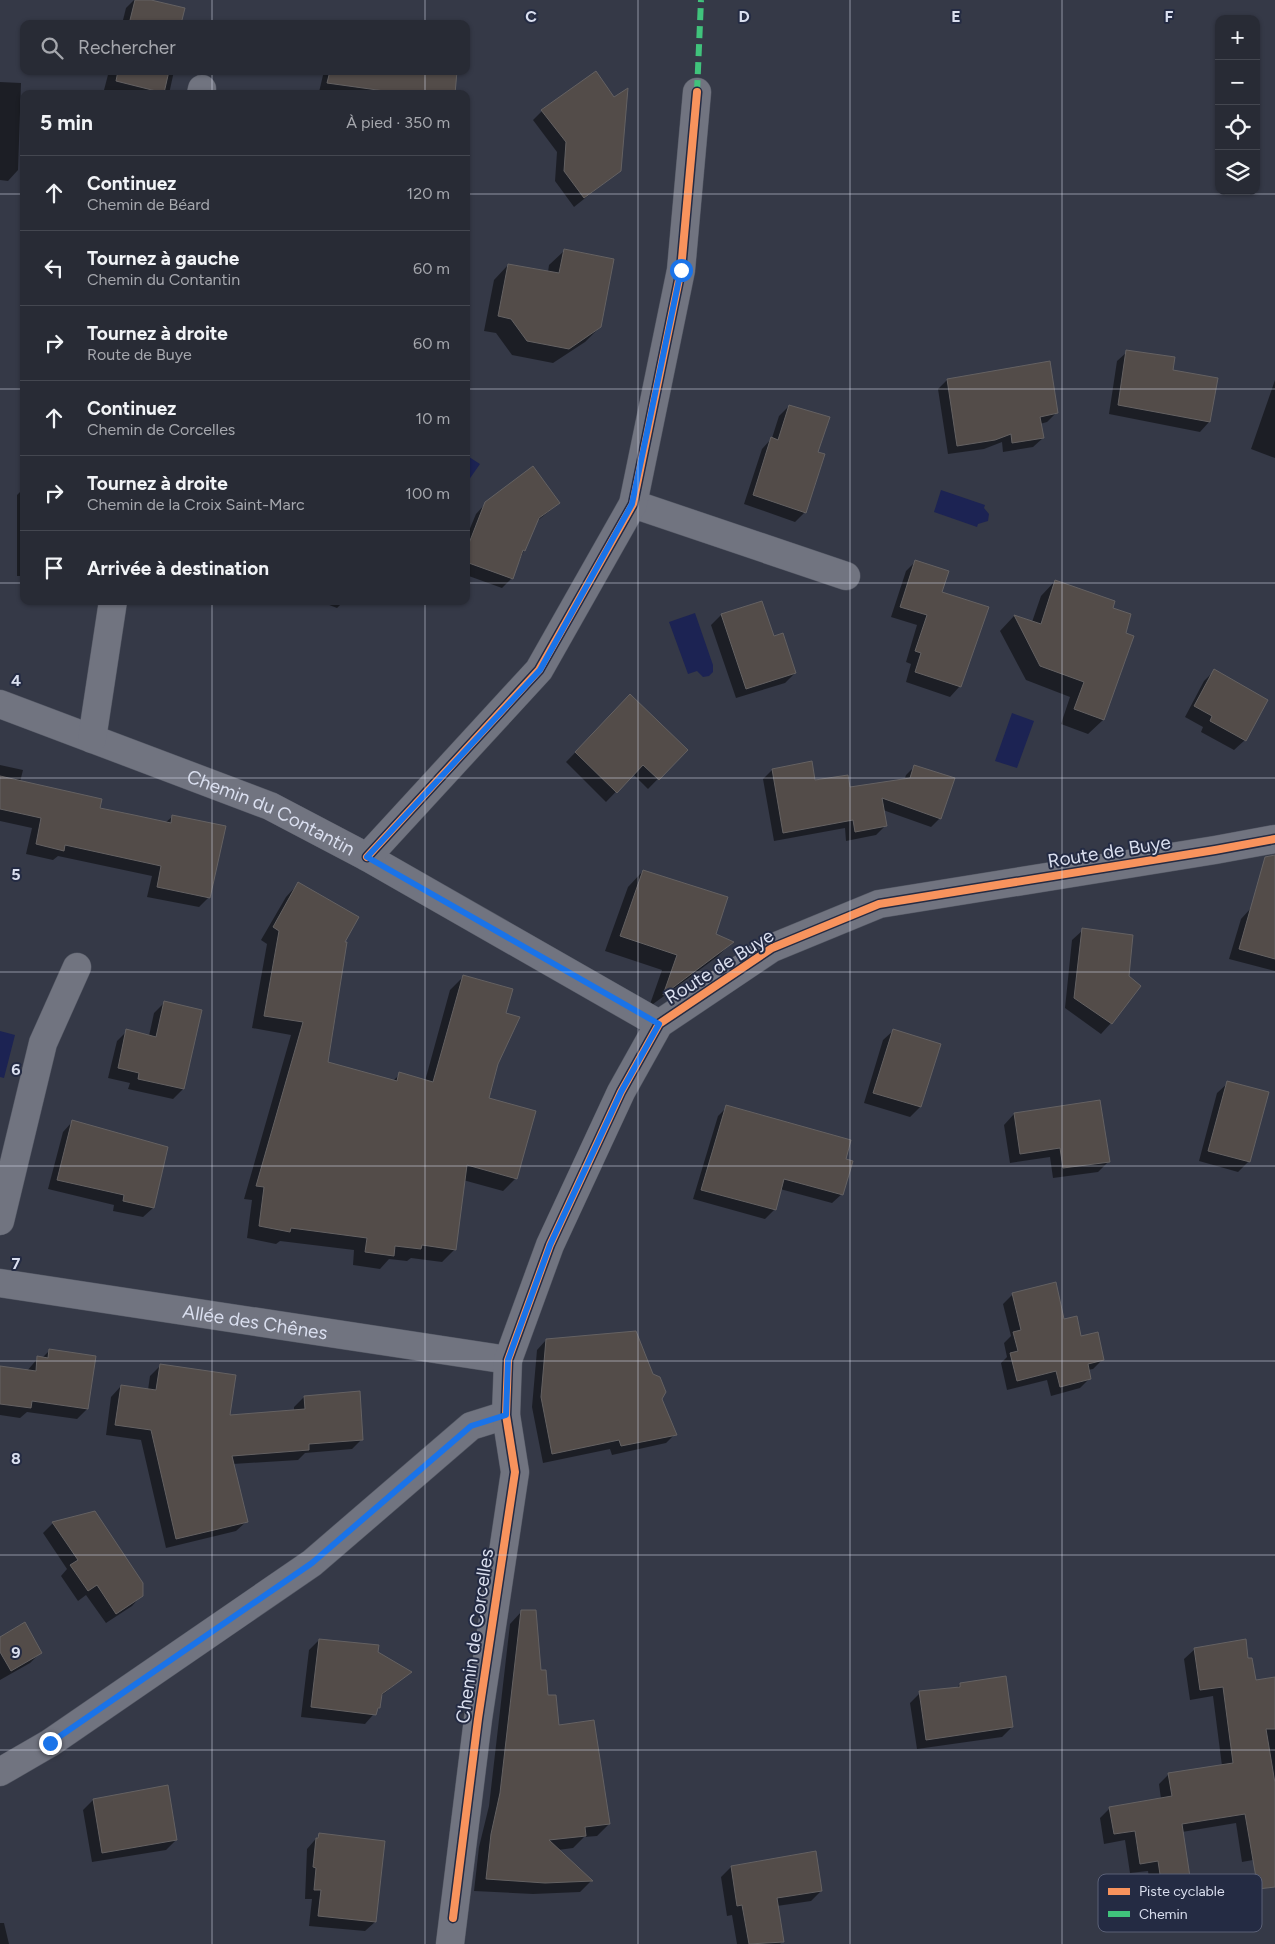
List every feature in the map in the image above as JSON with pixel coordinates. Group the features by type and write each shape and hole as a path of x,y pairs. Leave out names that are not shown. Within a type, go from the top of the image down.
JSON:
{"street":[{"path":"367,857 540,670 632,504 681,270 697,92"},
{"path":"632,504 846,576"},
{"path":"92,739 112,605"},
{"name":"Chemin du Contantin","path":"0,704 270,806 367,857 659,1024"},
{"name":"Route de Buye","path":"508,1360 550,1245 621,1092 659,1024 772,948 879,904 1214,850 1275,838"},
{"path":"0,1221 43,1043 76,967"},
{"name":"Allée des Chênes","path":"0,1283 508,1360"},
{"name":"Chemin de Corcelles","path":"450,1944 478,1719 515,1472 506,1415 508,1360"},
{"path":"0,1772 50,1743 312,1563 471,1426 506,1415"}],"water":[{"path":"470,458 480,464 470,478"},
{"path":"941,490 985,505 984,508 989,514 988,521 978,524 977,527 934,512"},
{"path":"695,613 713,665 713,672 709,676 703,677 697,671 688,674 669,622"},
{"path":"1012,713 1034,721 1017,768 995,761"},
{"path":"0,1031 15,1035 4,1078 0,1077"}],"building":[{"path":"135,0 151,0 185,8 182,20 130,20"},
{"path":"596,71 614,97 628,88 621,171 584,198 564,171 566,142 541,110"},
{"path":"117,75 168,75 165,90 152,90 116,81"},
{"path":"329,75 457,75 455,90 377,90 327,83"},
{"path":"564,249 614,259 601,327 569,349 527,341 511,319 498,316 508,264 559,273"},
{"path":"1126,350 1175,357 1173,370 1218,378 1210,422 1118,405"},
{"path":"1050,361 1058,413 1040,417 1044,438 1012,443 1011,434 995,440 957,446 947,379"},
{"path":"789,405 830,417 818,452 825,454 806,513 753,495 771,437 778,440"},
{"path":"533,466 560,503 539,518 525,551 523,550 513,579 470,563 470,541 485,502"},
{"path":"915,560 949,571 942,592 989,607 961,687 915,672 921,653 915,651 927,615 900,607"},
{"path":"1055,580 1115,601 1113,608 1131,614 1126,633 1134,636 1104,720 1074,709 1084,682 1040,666 1014,615 1041,624"},
{"path":"762,601 774,636 783,633 796,673 746,689 721,614"},
{"path":"1214,669 1268,700 1246,741 1210,721 1212,716 1194,706"},
{"path":"630,694 688,750 659,780 643,765 617,793 575,752"},
{"path":"812,761 815,780 848,775 850,787 910,778 914,765 955,778 941,819 882,798 887,826 855,832 853,820 783,833 772,769"},
{"path":"0,776 102,799 100,808 171,823 172,815 226,826 210,898 157,887 161,866 65,845 64,851 36,844 41,818 0,809"},
{"path":"1275,855 1275,959 1239,949 1265,857"},
{"path":"643,870 728,897 716,934 734,942 663,995 677,955 620,936"},
{"path":"298,882 359,917 345,942 347,942 328,1062 397,1081 399,1072 433,1082 463,975 513,989 506,1013 520,1017 498,1064 489,1098 536,1111 517,1179 467,1165 456,1250 422,1245 421,1249 395,1246 394,1256 365,1252 367,1238 291,1228 290,1232 259,1226 264,1187 256,1186 303,1022 264,1016 279,931 273,927"},
{"path":"1082,928 1133,935 1129,976 1141,986 1112,1024 1074,998"},
{"path":"164,1001 202,1010 184,1089 138,1079 139,1073 118,1068 126,1029 156,1037"},
{"path":"893,1029 941,1044 921,1107 873,1093"},
{"path":"1227,1081 1269,1092 1250,1162 1208,1151"},
{"path":"1100,1100 1110,1162 1063,1168 1060,1148 1020,1154 1014,1113"},
{"path":"726,1105 851,1140 846,1159 853,1161 843,1195 784,1179 776,1210 701,1190"},
{"path":"72,1120 168,1147 154,1208 123,1201 124,1195 57,1180"},
{"path":"1056,1282 1064,1319 1077,1316 1081,1336 1098,1332 1104,1360 1088,1364 1091,1379 1060,1387 1056,1371 1017,1381 1010,1353 1018,1351 1013,1332 1021,1330 1012,1293"},
{"path":"636,1331 653,1374 660,1377 666,1392 662,1399 677,1435 621,1446 619,1440 552,1454 541,1397 546,1339"},
{"path":"49,1349 96,1356 88,1409 32,1401 31,1408 0,1404 0,1366 36,1371 37,1356 48,1358"},
{"path":"160,1364 236,1375 230,1415 305,1409 304,1396 360,1391 363,1440 309,1444 309,1450 232,1456 248,1522 176,1539 151,1430 115,1425 121,1385 156,1390"},
{"path":"95,1511 143,1583 143,1596 116,1614 97,1585 88,1591 70,1565 78,1560 52,1522"},
{"path":"521,1610 536,1610 541,1670 546,1670 548,1695 556,1695 559,1725 594,1720 610,1824 585,1827 586,1836 549,1840 593,1881 545,1883 486,1879 491,1834 500,1793"},
{"path":"25,1622 42,1653 11,1671 0,1652 0,1637"},
{"path":"319,1639 379,1645 378,1652 412,1672 382,1694 380,1708 378,1708 376,1715 311,1707"},
{"path":"1246,1639 1248,1658 1252,1658 1256,1680 1275,1677 1275,1729 1266,1729 1275,1783 1275,1887 1262,1889 1262,1874 1255,1874 1245,1814 1182,1824 1190,1874 1160,1874 1158,1861 1140,1864 1135,1831 1114,1834 1109,1807 1172,1796 1168,1773 1233,1763 1223,1687 1200,1690 1194,1648"},
{"path":"1006,1676 1013,1727 926,1740 919,1691 960,1687 960,1683"},
{"path":"168,1785 177,1840 102,1853 93,1799"},
{"path":"319,1833 385,1841 376,1922 318,1916 321,1890 314,1890 316,1868 313,1867 316,1838 318,1838"},
{"path":"816,1851 822,1891 777,1898 784,1942 749,1944 742,1905 737,1906 731,1866"}],"marked path":[{"path":"697,92 701,0"}],"cycle path":[{"path":"367,857 539,670 633,504 681,270 697,92"},
{"path":"453,1918 478,1719 515,1472 506,1415 508,1360 550,1245 621,1092 659,1024 772,948 879,904 1275,839"}],"route":[{"path":"50,1743 312,1563 471,1426 506,1415 508,1360 550,1245 621,1092 659,1024 367,857 540,670 632,504 681,270"}]}
